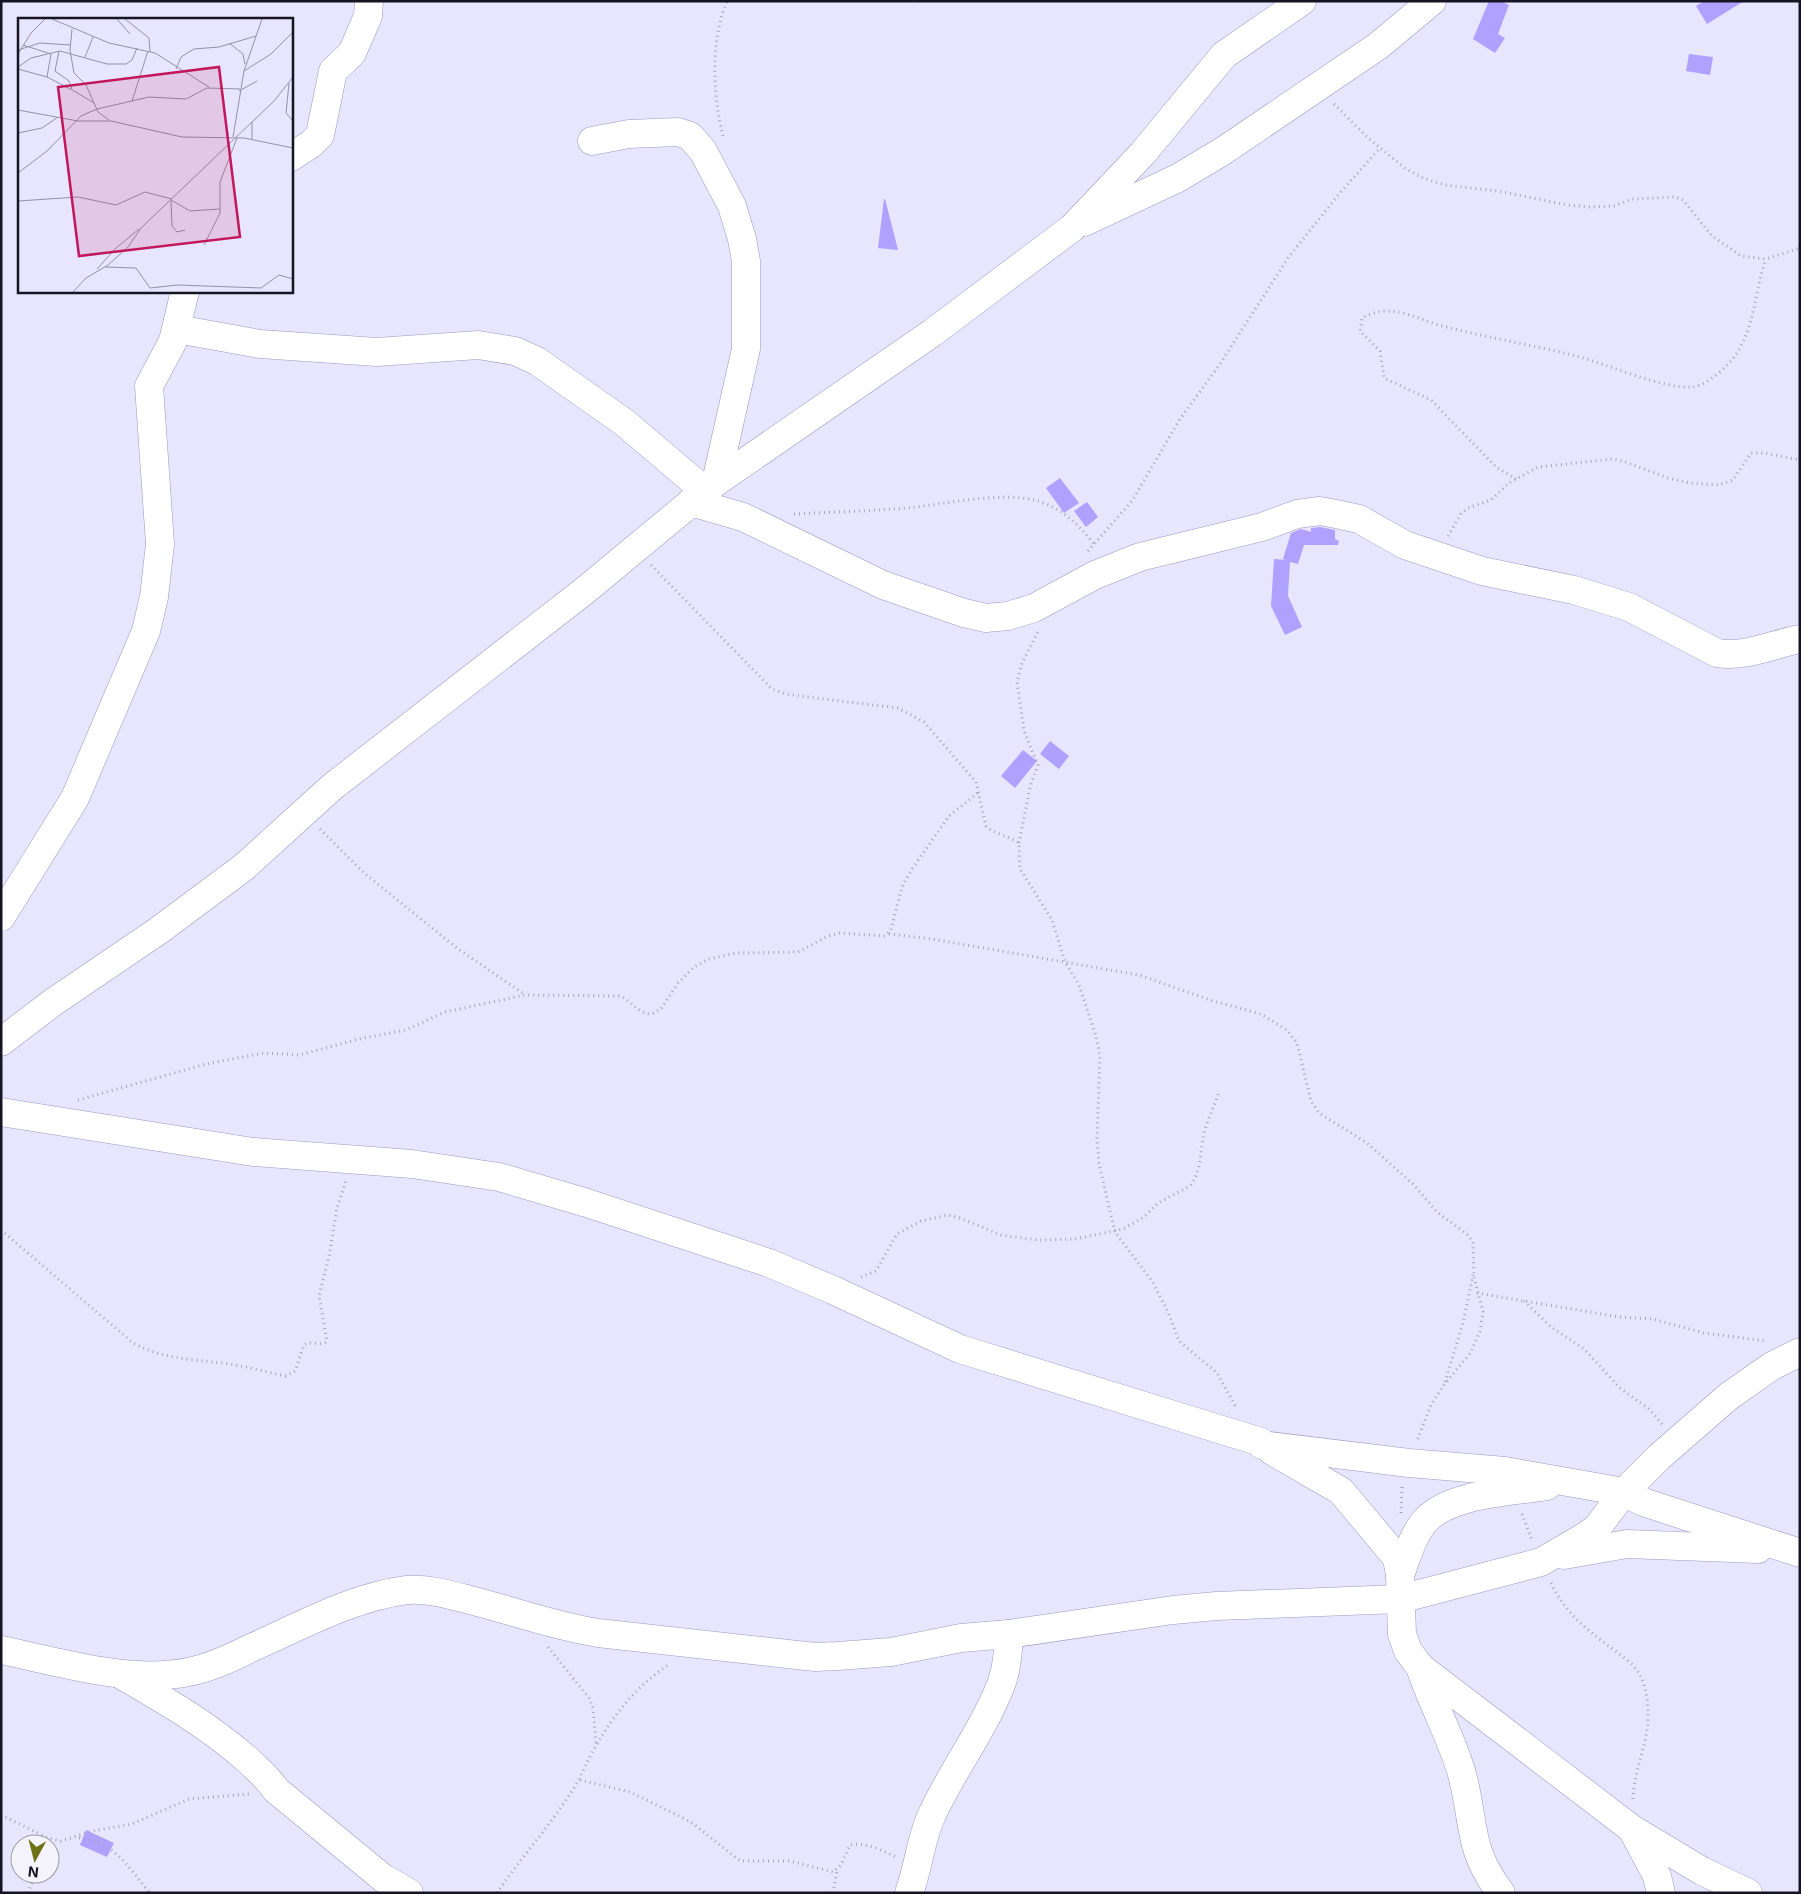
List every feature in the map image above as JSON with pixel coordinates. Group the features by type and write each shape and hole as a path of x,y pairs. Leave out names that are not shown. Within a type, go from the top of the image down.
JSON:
{"street":[{"path":"292,156 311,144 320,134 333,70 352,53 368,16 370,1"},
{"path":"1,1042 52,1003 158,931 244,867 332,787 583,592 704,492 932,333 1072,228 1143,153 1224,55 1302,1"},
{"path":"1072,228 1178,178 1293,104 1315,87 1378,46 1432,1"},
{"path":"592,141 629,134 678,132 690,136 703,151 732,206 742,239 746,261 746,349 704,492"},
{"path":"1,917 75,798 146,631 154,597 160,544 149,386 177,329 185,292"},
{"path":"177,329 260,344 377,352 478,345 515,351 537,361 625,423 704,492 743,517 874,582 964,613 986,618 1008,616 1048,602 1095,575 1140,557 1262,527 1307,512 1328,512 1359,519 1405,545 1482,571 1574,590 1630,607 1717,652 1730,655 1743,654 1800,639"},
{"path":"1,1112 253,1152 412,1164 499,1177 587,1203 769,1264 833,1290 960,1349 1256,1442 1409,1463 1505,1471 1624,1492 1643,1502 1795,1551"},
{"path":"1544,1559 1597,1528 1624,1492 1729,1396 1772,1366 1800,1352"},
{"path":"1256,1442 1341,1491 1397,1558 1402,1634 1408,1651 1420,1667 1632,1829 1702,1871 1748,1893"},
{"path":"1400,1587 1415,1538 1426,1520 1442,1507 1471,1498 1568,1483"},
{"path":"1,1650 116,1673 164,1675 189,1672 223,1661 331,1612 374,1596 409,1590 447,1594 563,1627 598,1633 815,1657 891,1652 961,1638 1008,1634 1121,1616 1400,1587 1627,1544 1795,1551"},
{"path":"913,1880 922,1840 930,1820 945,1788 1000,1687 1008,1657 1008,1634"},
{"path":"1420,1667 1431,1700 1463,1778 1473,1839 1479,1860 1500,1893"},
{"path":"116,1673 186,1711 225,1739 271,1781 276,1790 383,1878 409,1893"},
{"path":"1632,1829 1658,1876 1661,1893"}],"path":[{"path":"723,140 717,113 715,78 721,21 727,1"},
{"path":"1315,87 1380,148 1405,168 1423,178 1445,185 1498,191 1568,205 1589,207 1614,206 1632,199 1675,196 1683,200 1712,236 1741,256 1766,259 1800,248"},
{"path":"1082,558 1132,501 1180,419 1220,364 1288,258 1338,194 1380,148"},
{"path":"1516,479 1496,467 1431,400 1384,378 1380,351 1360,331 1362,318 1380,311 1406,313 1445,327 1574,355 1661,383 1693,387 1705,382 1736,354 1750,326 1766,259"},
{"path":"1435,555 1465,511 1490,500 1516,479 1538,467 1612,459 1623,461 1668,478 1690,483 1720,484 1733,480 1751,453 1764,453 1800,460"},
{"path":"790,514 908,508 1003,498 1035,500 1058,509 1076,521 1094,544"},
{"path":"634,550 668,580 772,689 800,696 898,708 924,722 976,782 986,826 990,830 1010,837 1019,843"},
{"path":"1048,602 1037,635 1022,663 1017,682 1024,731 1038,764 1030,787 1019,843 1020,869 1052,920 1065,962 1079,985 1096,1036 1100,1055 1097,1138 1099,1164 1115,1232 1152,1281 1179,1341 1217,1372 1256,1442"},
{"path":"888,934 902,887 912,869 949,816 979,792"},
{"path":"305,813 364,873 457,948 525,994"},
{"path":"73,1101 206,1064 264,1053 299,1054 359,1039 406,1030 445,1012 525,994 620,996 628,999 642,1013 652,1014 661,1008 678,983 694,967 709,959 736,953 798,952 828,936 840,933 880,936 888,934 1139,975 1213,1001 1261,1014 1279,1024 1295,1039 1311,1101 1319,1114 1366,1143 1413,1184 1437,1212 1468,1235 1473,1243 1477,1293 1482,1312 1480,1331 1471,1352 1444,1385 1431,1405 1409,1463"},
{"path":"833,1290 853,1279 876,1271 897,1234 921,1221 948,1216 960,1218 1001,1235 1038,1240 1075,1238 1115,1232 1134,1224 1158,1203 1190,1186 1193,1182 1201,1156 1204,1134 1219,1092"},
{"path":"1,1230 133,1343 148,1351 175,1359 229,1364 286,1376 295,1371 304,1345 307,1343 323,1344 328,1341 319,1296 329,1257 337,1208 353,1159"},
{"path":"1444,1385 1463,1323 1474,1267"},
{"path":"1477,1293 1619,1317 1653,1319 1704,1333 1772,1342"},
{"path":"1523,1300 1551,1327 1584,1349 1620,1388 1649,1409 1678,1441"},
{"path":"1513,1492 1568,1611 1627,1660 1639,1674 1645,1691 1648,1716 1644,1748 1633,1785 1632,1829"},
{"path":"547,1646 589,1698 593,1708 596,1745"},
{"path":"497,1893 580,1780 596,1745 628,1699 651,1676 672,1662"},
{"path":"580,1780 630,1792 691,1822 740,1861 790,1861 825,1870 837,1871"},
{"path":"76,1838 93,1831 132,1824 189,1799 257,1794"},
{"path":"1,1815 40,1834"},
{"path":"60,1840 93,1839 105,1844 121,1857 150,1893"},
{"path":"833,1893 837,1871 850,1844 857,1843 878,1848 913,1880"}],"building":[{"path":"1489,1 1500,1 1509,5 1498,34 1505,38 1495,53 1473,39"},
{"path":"1704,1 1744,1 1707,24 1696,6"},
{"path":"1689,54 1713,57 1710,75 1686,71"},
{"path":"885,199 898,250 878,248"},
{"path":"1060,478 1079,503 1064,513 1046,488"},
{"path":"1087,502 1098,517 1086,527 1074,511"},
{"path":"1320,527 1335,530 1335,539 1339,541 1338,545 1304,545 1298,564 1290,562 1288,596 1302,627 1285,635 1271,606 1274,559 1286,560 1283,559 1291,533 1301,529 1311,532 1311,528"},
{"path":"1050,741 1069,756 1059,769 1040,754"},
{"path":"1023,750 1037,761 1015,788 1001,776"},
{"path":"86,1830 114,1843 107,1857 80,1845"}]}
